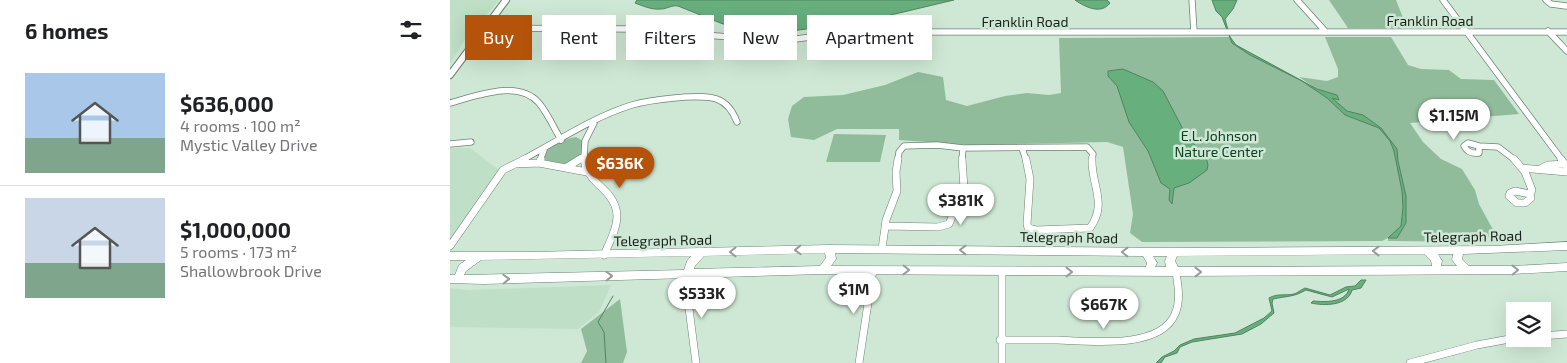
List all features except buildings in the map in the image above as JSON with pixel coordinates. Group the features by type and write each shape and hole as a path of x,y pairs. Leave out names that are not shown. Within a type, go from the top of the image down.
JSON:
{"highway":[{"name":"Telegraph Road","path":"450,256 604,255 829,249 1174,252 1459,250 1567,246"},
{"path":"822,270 831,259 829,249"},
{"path":"1425,250 1437,260 1436,270"},
{"path":"1459,250 1457,260 1466,270"},
{"path":"1146,252 1152,263 1149,272"},
{"path":"1174,252 1170,261 1171,267 1176,272"},
{"path":"689,273 690,264 701,253"},
{"path":"454,279 462,268 480,256"},
{"path":"454,279 484,280 822,270 1176,272 1466,270 1567,267"}],"main road":[{"path":"494,15 506,0"},
{"path":"450,75 465,54"}],"street":[{"path":"1192,0 1194,32"},
{"path":"1297,0 1326,32"},
{"path":"1443,0 1565,163"},
{"path":"1546,0 1553,5 1566,8"},
{"path":"1556,0 1566,8"},
{"name":"Franklin Road","path":"532,27 622,29 781,41 848,33 1567,32"},
{"path":"1548,31 1567,51"},
{"path":"450,103 500,92 528,95 539,104 561,140"},
{"path":"450,246 501,172 618,110 670,97 700,96 723,101 732,110 737,122"},
{"path":"587,172 584,156 585,137 595,121"},
{"path":"569,136 585,137"},
{"path":"450,144 471,142"},
{"path":"882,249 885,226 897,191 897,168 902,148 908,145 937,145 963,148 1080,146 1090,149 1092,154 1092,170 1100,202 1098,214 1090,228 1036,230 1028,228 1026,220 1030,195 1030,178 1022,148"},
{"path":"1479,146 1502,148 1513,156 1531,184 1532,190 1530,194"},
{"path":"885,226 938,227 949,224 964,188 963,148"},
{"path":"539,163 544,150"},
{"path":"567,166 584,156"},
{"path":"513,164 539,163 567,166 587,172 609,193 617,209 614,230 604,255"},
{"path":"1542,168 1548,165 1565,163"},
{"path":"1522,168 1542,168 1553,172 1567,172"},
{"path":"858,363 873,270"},
{"path":"1002,272 1000,340 1002,363"},
{"path":"1000,340 1118,342 1146,338 1161,330 1175,313 1180,296 1176,272"},
{"path":"689,273 687,294 696,363"},
{"path":"1551,335 1567,334"},
{"path":"1410,363 1477,345 1506,340"}],"shaded area":[{"path":"450,0 499,0 486,15 465,15 465,40 450,64"},
{"path":"637,0 954,0 891,15 807,15 807,29 797,30 797,15 724,15 724,24 714,20 714,15 700,15 678,6 658,9 635,3"},
{"path":"1075,0 1107,0 1110,3 1102,9 1093,9"},
{"path":"1212,0 1237,0 1225,19 1230,37 1236,45 1317,89 1337,95 1339,100 1332,98 1347,111 1363,115 1381,128 1397,149 1406,196 1406,223 1397,238 1388,238 1401,226 1403,207 1402,191 1394,151 1390,141 1379,128 1345,115 1327,98 1302,81 1250,55 1232,43 1222,17 1216,11"},
{"path":"1123,69 1153,82 1163,91 1186,135 1206,157 1207,170 1189,183 1174,188 1172,204 1169,200 1170,189 1161,183 1148,151 1129,122 1117,86 1108,76 1108,71"},
{"path":"450,148 470,148 499,170 450,241"},
{"path":"1361,280 1366,280 1361,288 1352,290 1346,299 1335,304 1311,303 1313,301 1334,301 1347,294 1349,289 1332,297 1306,290 1294,295 1273,299 1274,313 1261,324 1242,334 1192,342 1180,347 1177,353 1165,357 1161,363 1156,363 1180,345 1194,339 1235,333 1264,318 1272,311 1269,298 1272,296 1294,294 1305,288 1330,295 1346,287 1355,286"},
{"path":"611,285 599,312 578,329 450,327 450,288 469,290"}],"green space":[{"path":"1329,0 1396,0 1407,28 1348,28"},
{"name":"E.L. Johnson Nature Center","path":"1231,37 1232,42 1240,47 1327,95 1338,100 1337,95 1317,89 1299,77 1327,81 1338,77 1338,69 1325,37 1391,37 1408,65 1421,69 1449,70 1461,79 1494,80 1519,114 1410,123 1423,142 1441,159 1462,169 1475,190 1479,204 1497,237 1482,237 1481,242 1388,241 1388,238 1382,241 1142,242 1130,233 1133,214 1123,147 1107,142 969,145 899,140 899,129 837,129 814,140 791,137 788,119 792,106 804,97 843,95 885,85 918,72 943,77 946,100 967,106 1005,96 1027,93 1049,95 1061,93 1059,38"},
{"path":"834,134 886,135 880,162 826,162"},
{"path":"576,137 583,141 580,157 565,164 543,160 544,153 551,148 563,141"},
{"path":"620,299 627,352 623,363 581,363 587,351 581,329"}],"waterway":[{"path":"606,363 604,332 598,322 613,296"}]}
